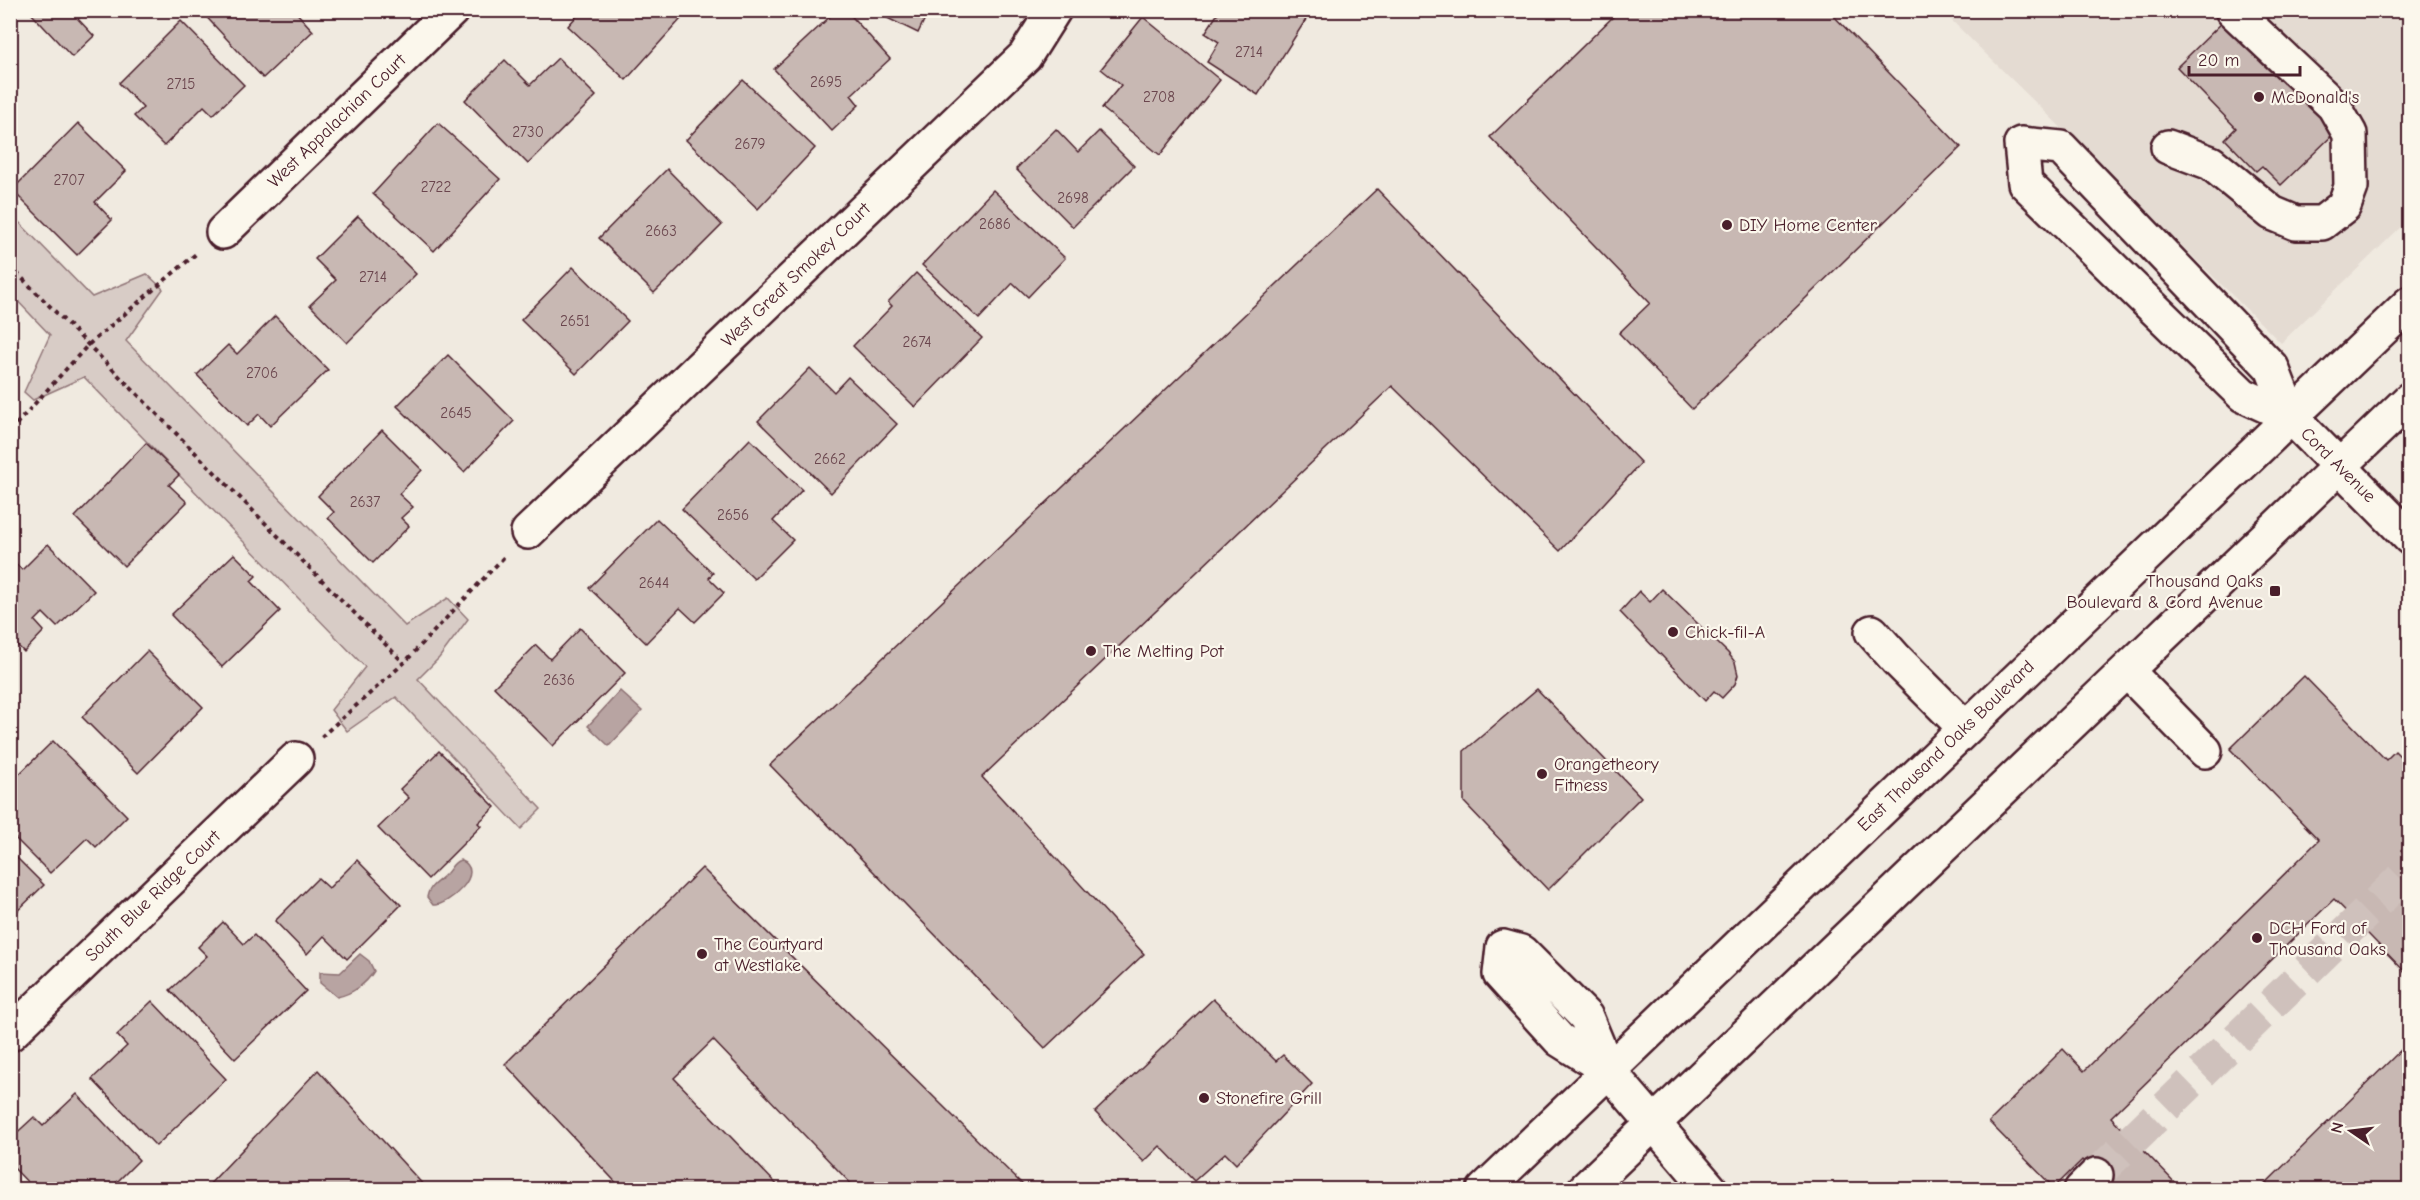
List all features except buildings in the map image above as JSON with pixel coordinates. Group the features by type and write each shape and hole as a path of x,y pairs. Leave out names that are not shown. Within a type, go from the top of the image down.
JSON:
{"main road":[{"name":"West Appalachian Court","path":"223,232 452,10"},
{"name":"West Great Smokey Court","path":"528,532 1025,56 1054,10"},
{"path":"2168,147 2211,163 2272,213 2296,223 2322,223 2344,206 2351,187 2350,134 2334,106 2232,10"},
{"path":"2021,144 2061,148 2272,368 2291,417 2243,395 2025,183 2021,144"},
{"name":"East Thousand Oaks Boulevard","path":"1484,1190 2409,303"},
{"path":"1584,1190 2409,399"},
{"name":"Cord Avenue","path":"2291,417 2409,538"},
{"path":"1872,632 1965,728"},
{"path":"2127,671 2205,751"},
{"name":"South Blue Ridge Court","path":"10,1034 296,759"},
{"path":"1608,1070 1711,1190"}],"path":[{"path":"10,430 88,345 223,232"},
{"path":"10,266 404,663"},
{"path":"296,759 404,663 528,532"}],"shaded area":[{"path":"1942,11 2409,11 2409,219 2281,343"},
{"path":"11,214 92,297 147,274 163,289 126,341 405,626 448,598 468,619 439,658 418,679 541,809 521,829 396,697 347,731 331,710 365,667 84,377 33,400 24,392 50,335 11,294"},
{"path":"620,691 642,711 609,746 588,726"},
{"path":"460,860 468,865 470,872 468,880 455,895 433,905 427,897 430,889"},
{"path":"360,954 369,961 374,971 358,988 337,997 320,983 320,972 340,973"}],"tunnel":[{"path":"2096,1175 2410,870"}],"place":[{"name":"McDonald's","path":"2259,97"},
{"name":"DIY Home Center","path":"1727,225"},
{"name":"Thousand Oaks Boulevard & Cord Avenue","path":"2275,591"},
{"name":"Chick-fil-A","path":"1673,632"},
{"name":"The Melting Pot","path":"1091,651"},
{"name":"Orangetheory Fitness","path":"1542,774"},
{"name":"DCH Ford of Thousand Oaks","path":"2257,938"},
{"name":"The Courtyard at Westlake","path":"702,954"},
{"name":"Stonefire Grill","path":"1204,1098"}]}
